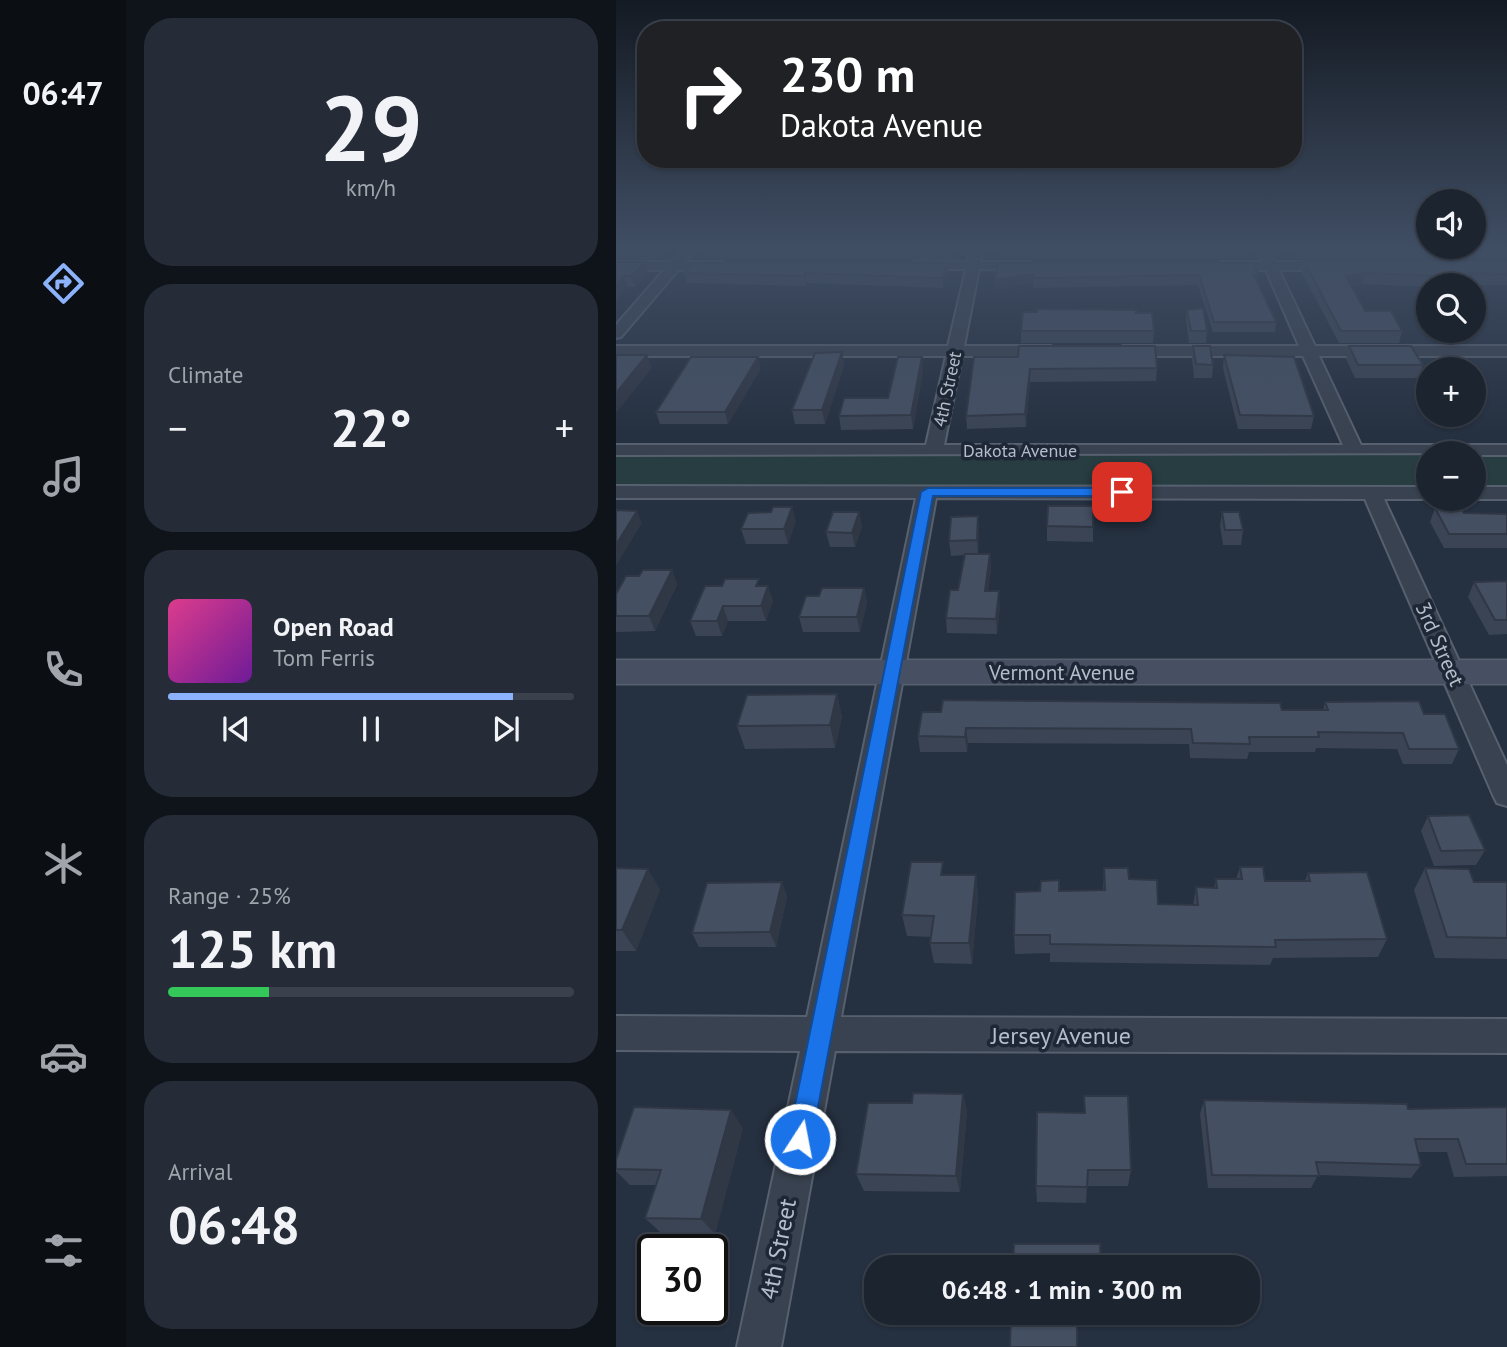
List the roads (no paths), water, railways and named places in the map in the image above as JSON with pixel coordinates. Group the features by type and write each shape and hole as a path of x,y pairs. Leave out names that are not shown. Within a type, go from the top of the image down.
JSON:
{"street":[{"path":"616,334 637,310"},
{"name":"4th Street","path":"934,450 964,310"},
{"path":"1291,310 1354,450"},
{"path":"616,351 1064,351"},
{"path":"1105,351 1507,351"},
{"name":"Dakota Avenue","path":"616,450 1507,450"},
{"name":"Dakota Avenue","path":"616,492 1416,492"},
{"name":"4th Street","path":"759,1347 928,492"},
{"name":"3rd Street","path":"1372,492 1507,795"},
{"path":"1486,492 1507,492"},
{"name":"Vermont Avenue","path":"616,672 1507,672"},
{"name":"Jersey Avenue","path":"616,1034 1507,1036"}]}
